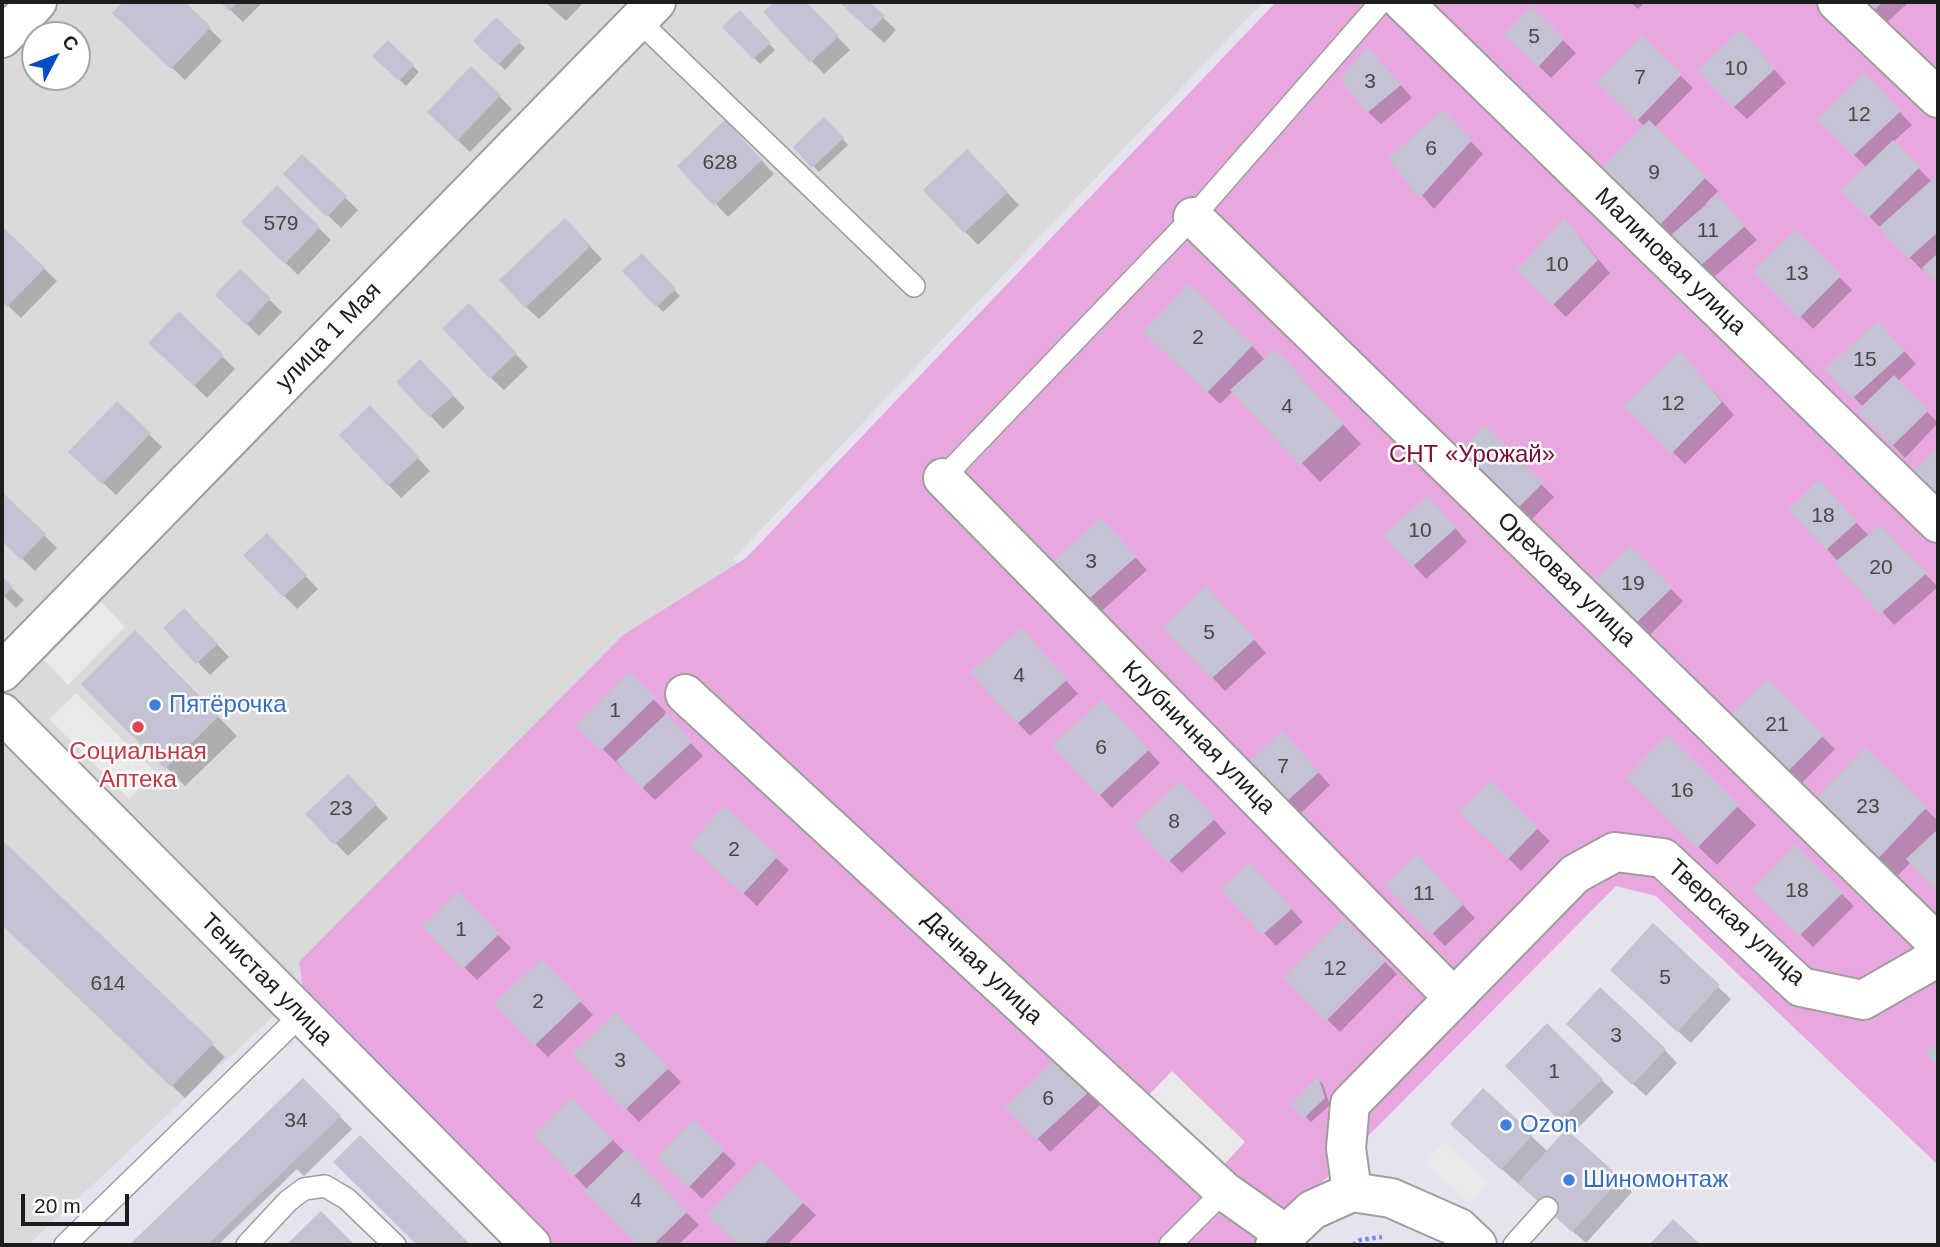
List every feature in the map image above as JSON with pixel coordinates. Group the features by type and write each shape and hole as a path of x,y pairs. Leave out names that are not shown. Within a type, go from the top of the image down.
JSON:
{"street":[{"path":"2,38 37,2"},
{"name":"Малиновая улица","path":"1402,2 1938,523"},
{"path":"1837,2 1938,97"},
{"name":"улица 1 Мая","path":"2,672 647,11"},
{"name":"Ореховая улица","path":"1193,217 1938,944"},
{"name":"Клубничная улица","path":"943,478 1453,997"},
{"name":"Дачная улица","path":"685,694 1280,1240"},
{"name":"Тенистая улица","path":"2,713 531,1245"},
{"name":"Тверская улица","path":"1352,1192 1346,1148 1350,1104 1575,874 1615,852 1663,858 1801,987 1863,1000 1938,957"},
{"path":"1280,1240 1312,1210 1352,1192 1391,1198 1459,1228 1477,1245"}],"lane":[{"path":"943,478 1193,217 1381,2"},
{"path":"647,11 915,286"},
{"path":"65,1245 301,1015"},
{"path":"247,1245 288,1200 304,1189 325,1186 347,1199 395,1245"},
{"path":"1170,1245 1224,1191"},
{"path":"1514,1245 1546,1208"}],"shaded area":[{"path":"2,2 1263,2 733,559 1333,1157 308,984 28,1245 2,1245"},
{"path":"101,602 125,627 68,685 44,660"},
{"path":"76,693 156,773 129,799 49,719"},
{"path":"1172,1071 1245,1142 1219,1170 1145,1099"},
{"path":"1444,1142 1489,1182 1470,1204 1425,1163"}],"green space":[{"name":"СНТ «Урожай»","path":"1276,2 1938,2 1938,1165 1656,896 1616,886 1260,1245 553,1245 305,1002 299,962 623,635 746,558"}],"building":[{"path":"123,2 185,2 211,27 171,69 112,13"},
{"path":"220,2 238,2 229,11"},
{"path":"774,2 806,2 839,36 810,63 763,12"},
{"path":"839,2 870,2 885,16 870,31"},
{"path":"1861,2 1883,2 1871,13"},
{"path":"1531,7 1564,39 1538,67 1504,35"},
{"path":"740,10 771,43 753,59 722,27"},
{"path":"496,17 521,41 498,65 473,41"},
{"path":"1740,30 1775,69 1733,108 1698,70"},
{"path":"1642,35 1682,74 1637,121 1597,82"},
{"path":"388,40 414,65 399,81 372,56"},
{"path":"1368,47 1401,85 1367,113 1340,79"},
{"path":"471,66 501,95 457,141 427,112"},
{"path":"1865,73 1901,111 1853,156 1817,119"},
{"path":"1443,110 1472,140 1420,198 1388,158"},
{"path":"824,117 844,138 812,168 793,147"},
{"path":"725,120 762,160 714,206 677,166"},
{"path":"1649,120 1706,177 1660,225 1602,168"},
{"path":"1893,140 1920,167 1868,218 1841,190"},
{"path":"967,149 1008,192 964,233 923,190"},
{"path":"302,154 347,196 327,217 283,174"},
{"path":"1935,177 1938,181 1938,232 1908,259 1879,227"},
{"path":"277,185 320,227 285,264 241,222"},
{"path":"1717,195 1745,226 1699,267 1671,235"},
{"path":"565,218 591,246 525,308 499,280"},
{"path":"1564,218 1598,260 1552,306 1517,270"},
{"path":"2,226 45,268 7,307 2,302"},
{"path":"1795,230 1841,276 1799,318 1753,271"},
{"path":"642,253 676,289 656,307 622,271"},
{"path":"1938,253 1938,285 1922,268"},
{"path":"240,269 271,298 246,325 215,295"},
{"path":"1189,284 1253,345 1207,393 1143,332"},
{"path":"469,303 517,353 490,379 442,328"},
{"path":"179,311 224,355 194,386 148,343"},
{"path":"1878,321 1905,351 1852,399 1825,369"},
{"path":"1275,349 1344,424 1300,465 1230,390"},
{"path":"1680,351 1722,402 1672,453 1623,406"},
{"path":"420,359 454,395 429,417 396,382"},
{"path":"1894,375 1928,411 1892,446 1857,411"},
{"path":"117,401 151,433 102,484 68,452"},
{"path":"370,405 419,457 388,486 339,435"},
{"path":"1485,425 1543,483 1513,513 1455,456"},
{"path":"1938,447 1938,497 1913,472"},
{"path":"1819,480 1857,522 1826,550 1788,510"},
{"path":"2,492 46,534 21,560 2,541"},
{"path":"1428,496 1456,528 1412,567 1383,535"},
{"path":"1101,518 1136,557 1081,606 1047,567"},
{"path":"1880,525 1927,573 1880,614 1835,562"},
{"path":"267,533 307,575 283,597 243,555"},
{"path":"1630,546 1672,588 1636,623 1594,581"},
{"path":"2,576 13,587 2,598"},
{"path":"1206,586 1255,639 1211,679 1163,627"},
{"path":"184,608 218,644 196,664 163,628"},
{"path":"1022,628 1067,680 1017,724 970,672"},
{"name":"Пятёрочка","path":"135,630 219,716 165,769 81,684"},
{"path":"629,672 655,698 601,751 575,725"},
{"path":"1767,679 1824,735 1788,771 1731,715"},
{"path":"1103,699 1149,750 1099,796 1052,745"},
{"path":"666,714 692,742 641,789 616,761"},
{"path":"1282,731 1319,772 1285,803 1248,763"},
{"path":"1667,735 1739,805 1697,848 1626,778"},
{"path":"1865,747 1927,807 1871,866 1809,806"},
{"path":"348,774 377,804 334,845 305,814"},
{"path":"1180,781 1215,819 1168,862 1133,824"},
{"path":"1490,781 1538,828 1508,859 1459,812"},
{"path":"724,806 778,856 743,894 689,845"},
{"path":"1938,829 1938,893 1906,859"},
{"path":"2,840 214,1043 171,1087 2,925"},
{"path":"1795,845 1843,893 1799,936 1752,889"},
{"path":"1418,854 1463,905 1431,935 1385,884"},
{"path":"1250,862 1292,909 1262,935 1221,889"},
{"path":"458,891 499,934 463,969 422,926"},
{"path":"1343,918 1386,961 1326,1021 1283,978"},
{"path":"1653,923 1720,985 1677,1032 1610,970"},
{"path":"542,959 581,1001 534,1046 494,1003"},
{"path":"1600,987 1666,1049 1632,1085 1566,1024"},
{"path":"616,1012 669,1068 625,1110 572,1055"},
{"path":"1547,1023 1603,1079 1560,1121 1505,1066"},
{"path":"1938,1042 1938,1066 1926,1054"},
{"path":"1059,1057 1090,1091 1036,1140 1005,1107"},
{"path":"1318,1076 1325,1098 1304,1118 1291,1105"},
{"path":"303,1078 341,1116 207,1245 129,1245"},
{"path":"1483,1088 1533,1134 1501,1170 1450,1124"},
{"path":"572,1097 613,1140 573,1177 533,1135"},
{"path":"693,1120 724,1151 688,1188 657,1157"},
{"name":"Шиномонтаж","path":"1566,1129 1621,1178 1572,1232 1518,1183"},
{"path":"360,1135 471,1245 417,1245 333,1162"},
{"path":"626,1149 687,1212 653,1245 638,1245 584,1191"},
{"path":"760,1160 804,1202 763,1245 738,1245 707,1215"},
{"path":"321,1211 355,1245 286,1245"},
{"path":"1673,1219 1701,1245 1649,1245"}],"place":[{"name":"Пятёрочка","path":"155,705"},
{"name":"Социальная Аптека","path":"138,727"},
{"name":"Ozon","path":"1506,1125"},
{"name":"Шиномонтаж","path":"1569,1180"}]}
